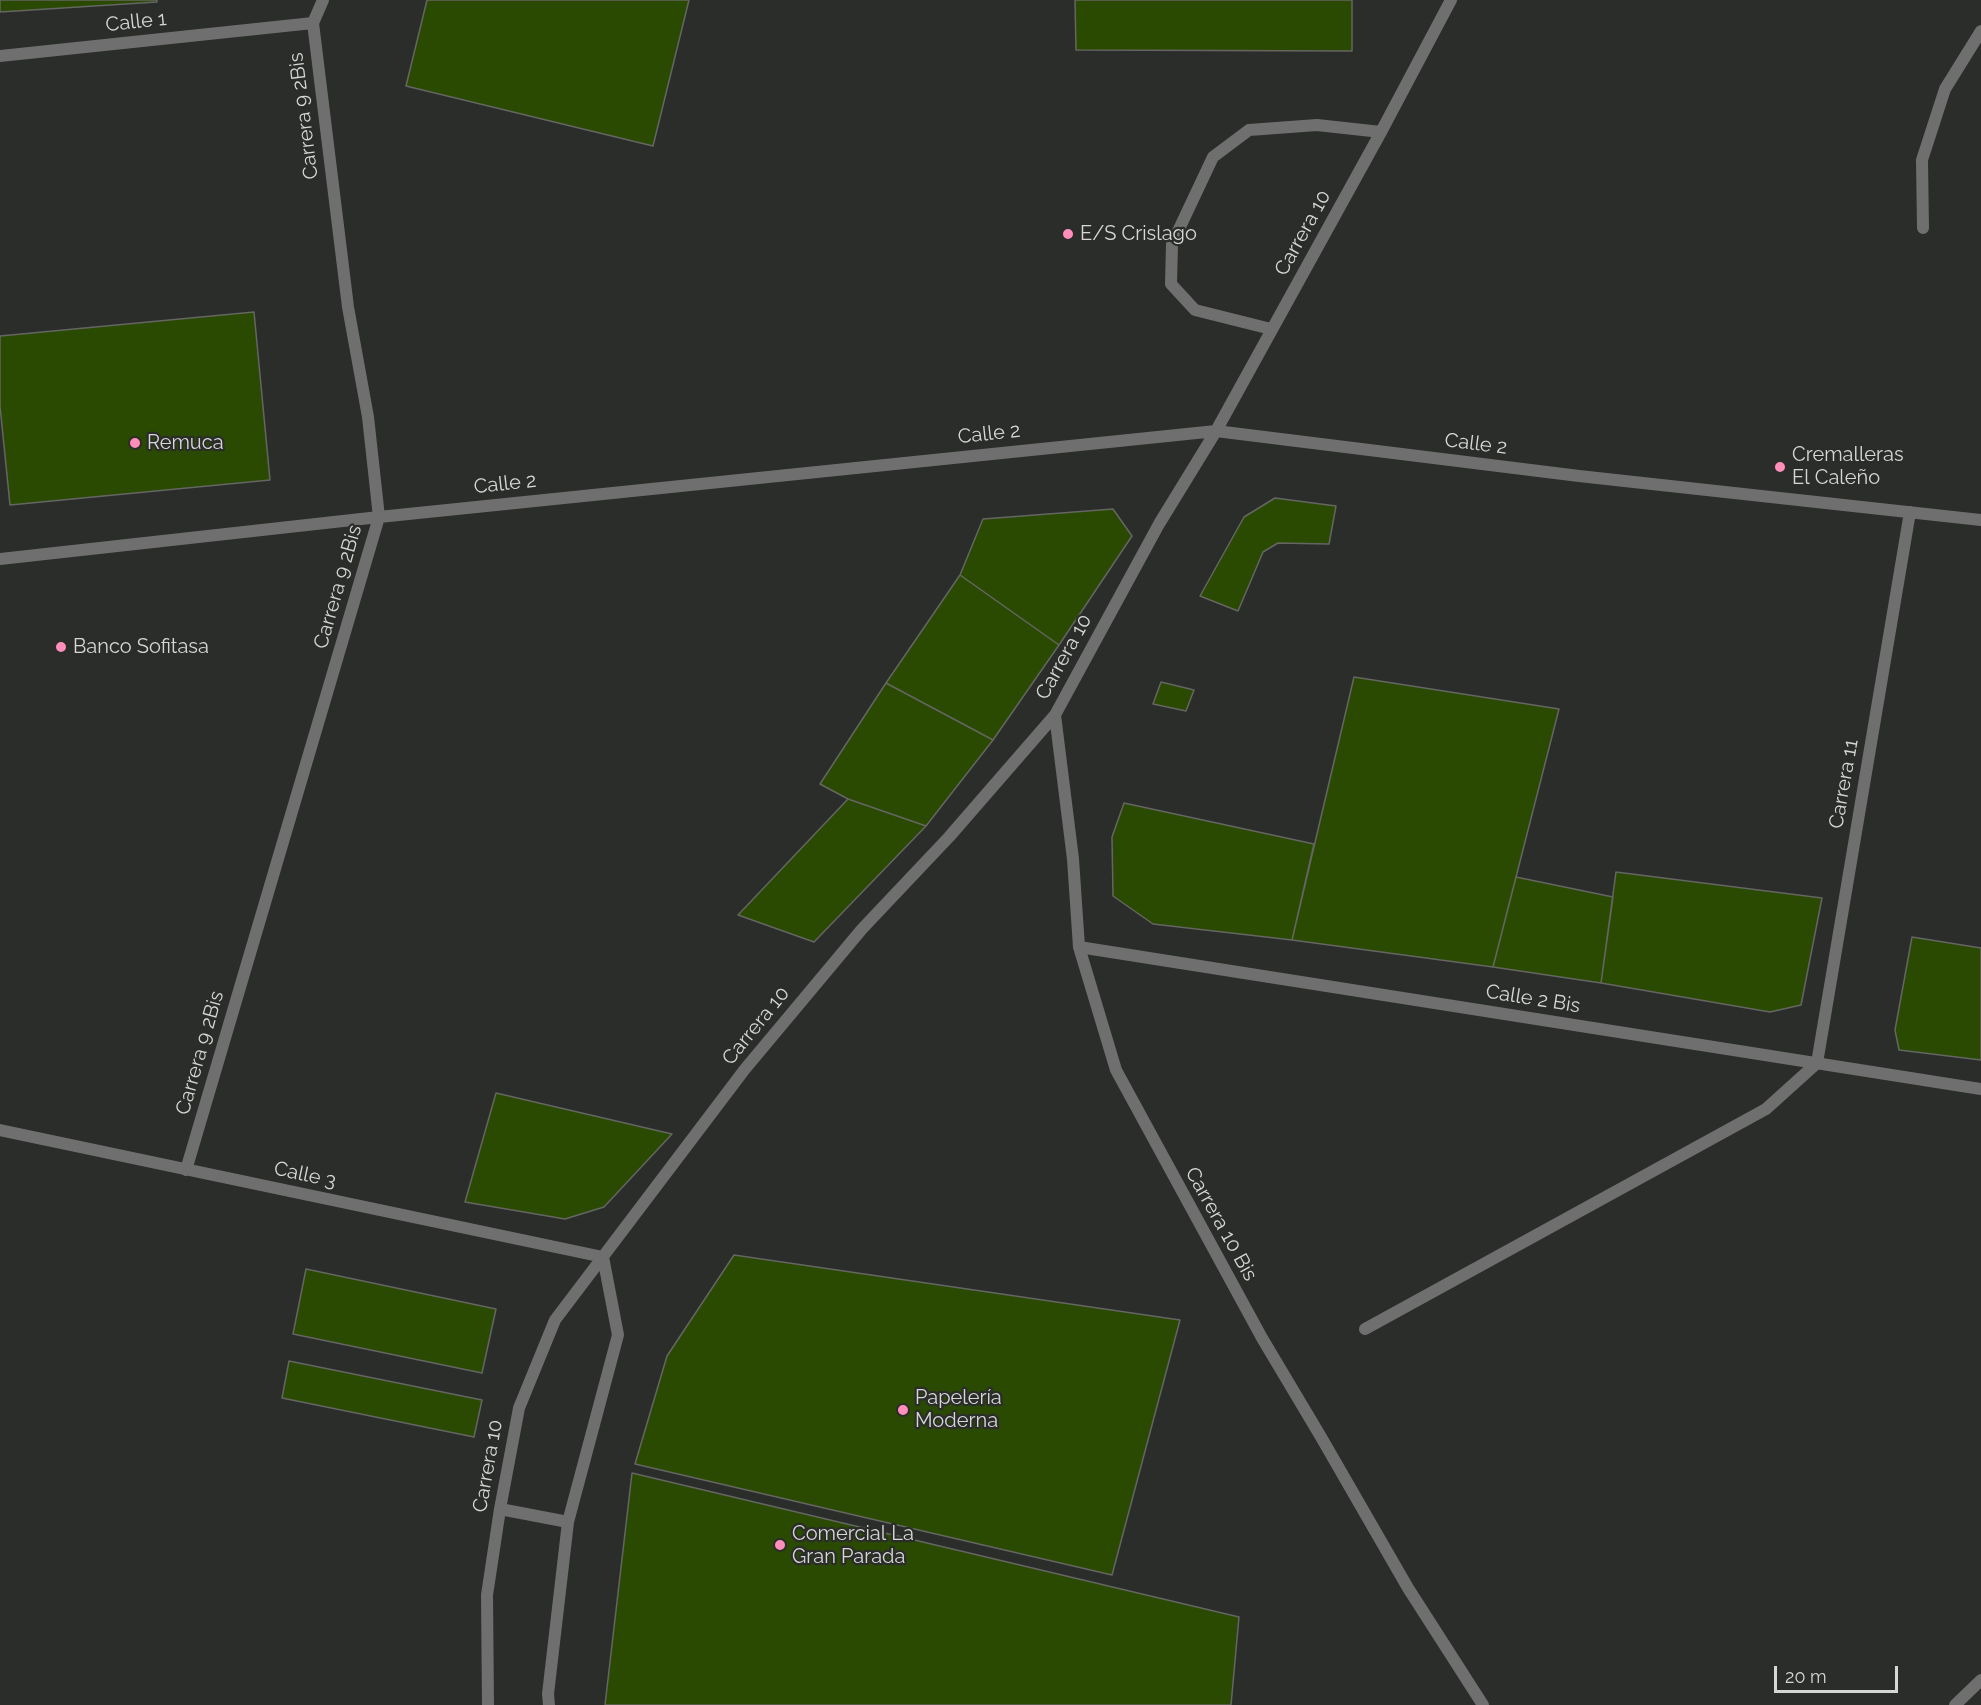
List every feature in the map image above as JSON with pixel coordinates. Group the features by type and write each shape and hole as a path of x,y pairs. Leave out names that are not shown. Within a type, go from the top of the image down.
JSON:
{"street":[{"name":"Carrera 9 2Bis","path":"186,1170 379,517 368,417 348,307 313,23 323,0"},
{"name":"Carrera 10","path":"488,1705 487,1594 500,1509 519,1408 555,1320 760,1051 862,929 949,837 1055,715 1159,524 1216,430 1381,132 1451,0"},
{"name":"Calle 1","path":"0,56 313,23"},
{"path":"1923,228 1922,160 1945,88 1981,32"},
{"path":"1271,329 1195,310 1171,284 1172,244 1213,157 1249,130 1317,125 1381,132"},
{"name":"Calle 2","path":"0,559 1216,430 1579,476 1981,520"},
{"name":"Carrera 11","path":"1817,1063 1910,512"},
{"name":"Carrera 10 Bis","path":"1055,715 1073,859 1079,947 1116,1070 1262,1338 1408,1588 1483,1705"},
{"name":"Calle 2 Bis","path":"1079,947 1981,1089"},
{"path":"1365,1329 1766,1109 1817,1063"},
{"name":"Calle 3","path":"0,1130 603,1257"},
{"path":"549,1705 568,1522 618,1335 603,1257"},
{"path":"500,1509 568,1522"},
{"path":"1955,1705 1981,1680"}],"building":[{"path":"0,0 157,0 157,2 0,12"},
{"path":"427,0 689,0 653,146 406,86"},
{"path":"1075,0 1352,0 1352,51 1076,50"},
{"name":"Remuca","path":"254,312 270,480 10,505 0,406 0,336"},
{"path":"1275,498 1336,506 1329,544 1278,543 1263,552 1238,611 1200,596 1244,517"},
{"path":"1113,509 1132,536 1059,645 960,575 983,519"},
{"path":"960,575 1059,645 993,740 886,683"},
{"path":"1354,677 1559,709 1493,967 1292,940"},
{"path":"1161,682 1194,690 1186,711 1153,704"},
{"path":"886,683 993,740 926,826 848,799 820,784"},
{"path":"848,799 926,826 814,942 738,915"},
{"path":"1124,803 1314,844 1292,940 1153,924 1113,896 1112,837"},
{"path":"1616,872 1822,898 1801,1005 1770,1012 1601,983"},
{"path":"1516,877 1613,897 1601,983 1493,967"},
{"path":"1912,937 1981,948 1981,1060 1899,1050 1895,1030"},
{"path":"496,1093 672,1134 604,1207 565,1219 465,1202"},
{"name":"Papelería Moderna","path":"734,1255 1180,1320 1112,1575 635,1464 667,1356"},
{"path":"306,1269 496,1309 482,1373 293,1334"},
{"path":"289,1361 482,1400 474,1437 282,1398"},
{"name":"Comercial La Gran Parada","path":"632,1473 1239,1617 1231,1705 605,1705"}],"place":[{"name":"E/S Crislago","path":"1068,234"},
{"name":"Remuca","path":"135,443"},
{"name":"Cremalleras El Caleño","path":"1780,467"},
{"name":"Banco Sofitasa","path":"61,647"},
{"name":"Papelería Moderna","path":"903,1410"},
{"name":"Comercial La Gran Parada","path":"780,1545"}]}
